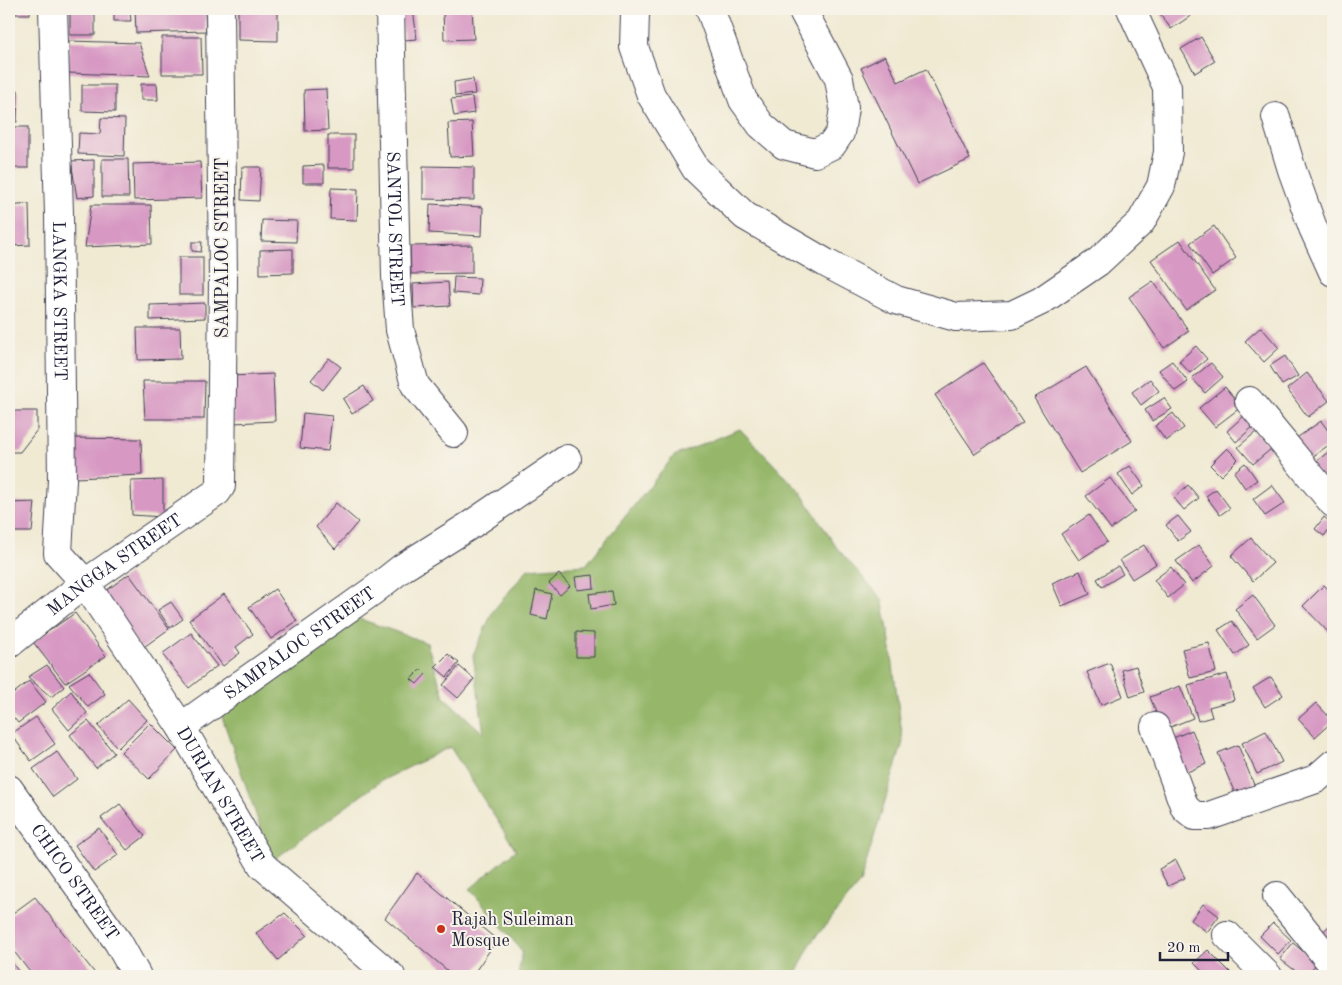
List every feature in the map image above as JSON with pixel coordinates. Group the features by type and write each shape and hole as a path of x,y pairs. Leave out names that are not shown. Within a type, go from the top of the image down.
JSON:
{"street":[{"name":"LANGKA STREET","path":"53,9 59,214 62,480 58,553 85,583"},
{"name":"SAMPALOC STREET","path":"220,9 223,279 221,486"},
{"name":"SANTOL STREET","path":"390,9 396,276 400,330 415,385 454,433"},
{"path":"636,9 634,48 651,96 696,169 746,216 818,258 896,300 956,317 1012,315 1041,301 1098,262 1142,222 1160,186 1168,152 1167,88 1131,9"},
{"path":"710,9 743,100 761,125 784,145 814,153 832,145 840,133 844,108 839,79 802,9"},
{"path":"1276,116 1292,170 1313,228 1333,272"},
{"path":"1249,401 1333,503"},
{"name":"SAMPALOC STREET","path":"181,727 374,590 402,568 472,524 567,459"},
{"name":"MANGGA STREET","path":"9,644 85,583 217,492 221,486"},
{"name":"DURIAN STREET","path":"85,583 181,727 262,865 390,976"},
{"path":"1155,727 1185,808 1195,816 1208,816 1316,779 1333,764"},
{"name":"CHICO STREET","path":"9,789 118,942 137,976"},
{"path":"1277,896 1333,965 1320,976"},
{"path":"1227,935 1268,976"}],"green space":[{"path":"740,429 801,493 837,548 882,599 889,635 903,742 860,883 811,943 795,976 518,976 522,951 470,889 516,850 450,747 381,781 272,861 220,711 349,615 427,643 444,697 484,734 473,655 493,611 528,569 586,565 674,456"}],"building":[{"path":"9,9 30,9 30,14 9,14"},
{"path":"70,9 95,9 95,35 70,35"},
{"path":"114,9 130,9 131,21 114,21"},
{"path":"135,9 205,9 206,31 136,33"},
{"path":"238,9 278,9 278,41 238,40"},
{"path":"400,9 413,9 417,39 404,40"},
{"path":"443,9 472,9 474,39 444,40"},
{"path":"1157,9 1188,9 1192,15 1171,29"},
{"path":"162,37 201,37 202,74 162,74"},
{"path":"1201,37 1215,61 1195,73 1181,49"},
{"path":"69,41 139,43 150,76 68,73"},
{"path":"885,56 898,82 926,69 970,159 917,184 861,68"},
{"path":"473,79 475,94 455,96 454,82"},
{"path":"141,84 157,84 158,100 141,100"},
{"path":"82,85 115,85 115,112 82,111"},
{"path":"9,89 18,90 17,122 9,121"},
{"path":"326,89 328,130 305,131 304,90"},
{"path":"472,97 474,113 454,116 451,99"},
{"path":"101,118 125,119 124,156 78,154 79,133 100,134"},
{"path":"472,122 474,156 450,157 448,123"},
{"path":"9,127 28,127 28,168 9,168"},
{"path":"328,135 354,135 354,168 328,168"},
{"path":"102,159 128,159 129,197 102,197"},
{"path":"94,160 94,196 77,198 71,161"},
{"path":"200,162 202,198 134,200 133,164"},
{"path":"324,165 324,183 303,183 303,166"},
{"path":"423,166 474,167 474,200 423,199"},
{"path":"242,167 261,167 259,201 241,200"},
{"path":"9,170 14,171 13,199 9,199"},
{"path":"331,188 358,189 357,220 330,219"},
{"path":"29,204 30,245 9,246 9,206"},
{"path":"430,204 483,207 482,236 429,233"},
{"path":"91,205 151,205 152,244 85,247"},
{"path":"262,220 297,221 296,242 261,241"},
{"path":"1214,226 1236,258 1212,275 1190,243"},
{"path":"1180,240 1215,290 1186,310 1151,260"},
{"path":"192,242 202,242 201,252 192,251"},
{"path":"472,245 472,273 411,274 410,246"},
{"path":"293,249 293,273 260,274 260,250"},
{"path":"179,257 203,257 203,295 179,295"},
{"path":"454,277 480,278 479,295 453,293"},
{"path":"1153,281 1189,331 1164,348 1129,297"},
{"path":"448,282 450,306 414,308 413,284"},
{"path":"205,303 205,318 150,320 150,305"},
{"path":"1261,327 1279,348 1264,362 1245,341"},
{"path":"137,328 180,328 181,359 138,360"},
{"path":"1196,346 1207,359 1190,373 1179,361"},
{"path":"1285,356 1298,376 1282,385 1270,366"},
{"path":"329,358 341,367 323,390 311,380"},
{"path":"1172,361 1188,382 1175,391 1159,370"},
{"path":"983,363 1023,422 975,454 935,395"},
{"path":"1211,363 1223,377 1205,393 1192,378"},
{"path":"1086,367 1132,441 1080,473 1034,398"},
{"path":"1307,373 1329,401 1308,417 1287,389"},
{"path":"273,374 275,421 234,423 231,376"},
{"path":"1150,379 1159,391 1141,405 1132,392"},
{"path":"143,381 205,381 204,419 145,419"},
{"path":"364,386 373,401 352,414 343,399"},
{"path":"1225,387 1241,407 1215,427 1199,408"},
{"path":"1164,398 1172,409 1152,421 1145,410"},
{"path":"9,411 37,411 37,430 20,452 9,452"},
{"path":"303,413 332,416 328,451 300,448"},
{"path":"1173,413 1184,428 1166,441 1155,426"},
{"path":"1246,414 1255,425 1236,442 1227,431"},
{"path":"1321,421 1333,437 1333,442 1305,462 1291,442"},
{"path":"1256,432 1271,449 1253,464 1238,447"},
{"path":"71,438 141,439 142,475 75,478"},
{"path":"1227,448 1238,459 1221,476 1210,465"},
{"path":"1333,448 1333,491 1312,465"},
{"path":"1245,463 1257,480 1245,488 1234,472"},
{"path":"1130,466 1144,486 1132,495 1118,474"},
{"path":"1110,478 1135,511 1111,529 1086,496"},
{"path":"163,480 163,517 132,515 131,481"},
{"path":"1188,485 1199,498 1184,510 1174,498"},
{"path":"1272,485 1285,503 1265,516 1253,499"},
{"path":"1216,489 1230,508 1220,515 1206,496"},
{"path":"35,502 32,532 9,532 9,503"},
{"path":"336,503 358,522 335,549 316,527"},
{"path":"1089,515 1107,542 1079,560 1061,534"},
{"path":"1178,516 1191,532 1178,541 1166,525"},
{"path":"1324,517 1333,524 1324,536 1315,529"},
{"path":"1251,538 1273,563 1253,581 1231,556"},
{"path":"1144,545 1156,564 1132,579 1120,560"},
{"path":"1199,545 1214,566 1192,583 1176,561"},
{"path":"1118,566 1123,574 1102,587 1097,579"},
{"path":"1171,567 1184,585 1168,598 1154,580"},
{"path":"1080,571 1090,594 1062,606 1052,583"},
{"path":"129,574 169,629 141,649 103,593"},
{"path":"559,574 570,586 560,595 549,583"},
{"path":"593,575 594,588 577,590 575,577"},
{"path":"1324,585 1333,594 1333,637 1303,606"},
{"path":"275,589 297,621 271,639 249,607"},
{"path":"536,590 552,594 547,619 531,615"},
{"path":"612,591 614,605 591,609 589,594"},
{"path":"224,594 253,634 236,647 240,653 223,666 189,620"},
{"path":"1253,595 1275,625 1257,638 1235,609"},
{"path":"171,602 183,619 170,628 158,610"},
{"path":"75,613 106,656 65,683 33,642"},
{"path":"1232,621 1249,645 1235,655 1218,630"},
{"path":"576,632 594,633 594,657 576,657"},
{"path":"191,633 217,666 189,688 162,654"},
{"path":"1209,643 1216,672 1190,678 1182,649"},
{"path":"448,654 459,663 447,677 435,667"},
{"path":"1110,663 1123,696 1101,705 1087,672"},
{"path":"47,665 64,687 51,697 28,677"},
{"path":"459,666 474,679 458,698 443,685"},
{"path":"1136,666 1144,692 1130,697 1122,670"},
{"path":"421,669 426,674 417,684 411,679"},
{"path":"89,672 105,694 88,707 69,684"},
{"path":"1227,674 1234,700 1209,707 1212,717 1198,721 1188,685"},
{"path":"1271,677 1283,695 1265,707 1253,688"},
{"path":"29,681 46,702 18,723 9,712 9,697"},
{"path":"1180,686 1193,718 1163,730 1150,697"},
{"path":"71,691 87,713 69,730 52,709"},
{"path":"128,699 147,720 118,748 98,726"},
{"path":"1316,703 1333,721 1315,737 1298,719"},
{"path":"36,717 55,744 31,761 11,734"},
{"path":"88,721 114,753 96,768 70,735"},
{"path":"150,723 177,750 149,779 121,752"},
{"path":"1192,730 1206,764 1178,776 1164,742"},
{"path":"1266,731 1282,762 1257,774 1242,743"},
{"path":"1238,745 1256,790 1236,796 1218,753"},
{"path":"57,752 77,779 53,797 33,769"},
{"path":"120,804 145,836 127,850 101,818"},
{"path":"99,828 118,855 94,872 75,845"},
{"path":"1176,860 1185,878 1168,886 1159,869"},
{"name":"Rajah Suleiman Mosque","path":"417,873 497,940 472,976 454,976 385,918"},
{"path":"35,897 97,976 33,976 9,945 9,916"},
{"path":"1203,904 1219,916 1207,932 1191,920"},
{"path":"285,913 307,935 278,960 256,933"},
{"path":"1273,923 1291,940 1278,954 1260,936"},
{"path":"1329,926 1333,930 1333,956 1315,939"},
{"path":"1293,943 1317,963 1306,976 1302,976 1280,959"},
{"path":"1208,950 1234,976 1207,976 1194,963"},
{"path":"9,959 22,976 9,976"}],"place":[{"name":"Rajah Suleiman Mosque","path":"441,929"}]}
